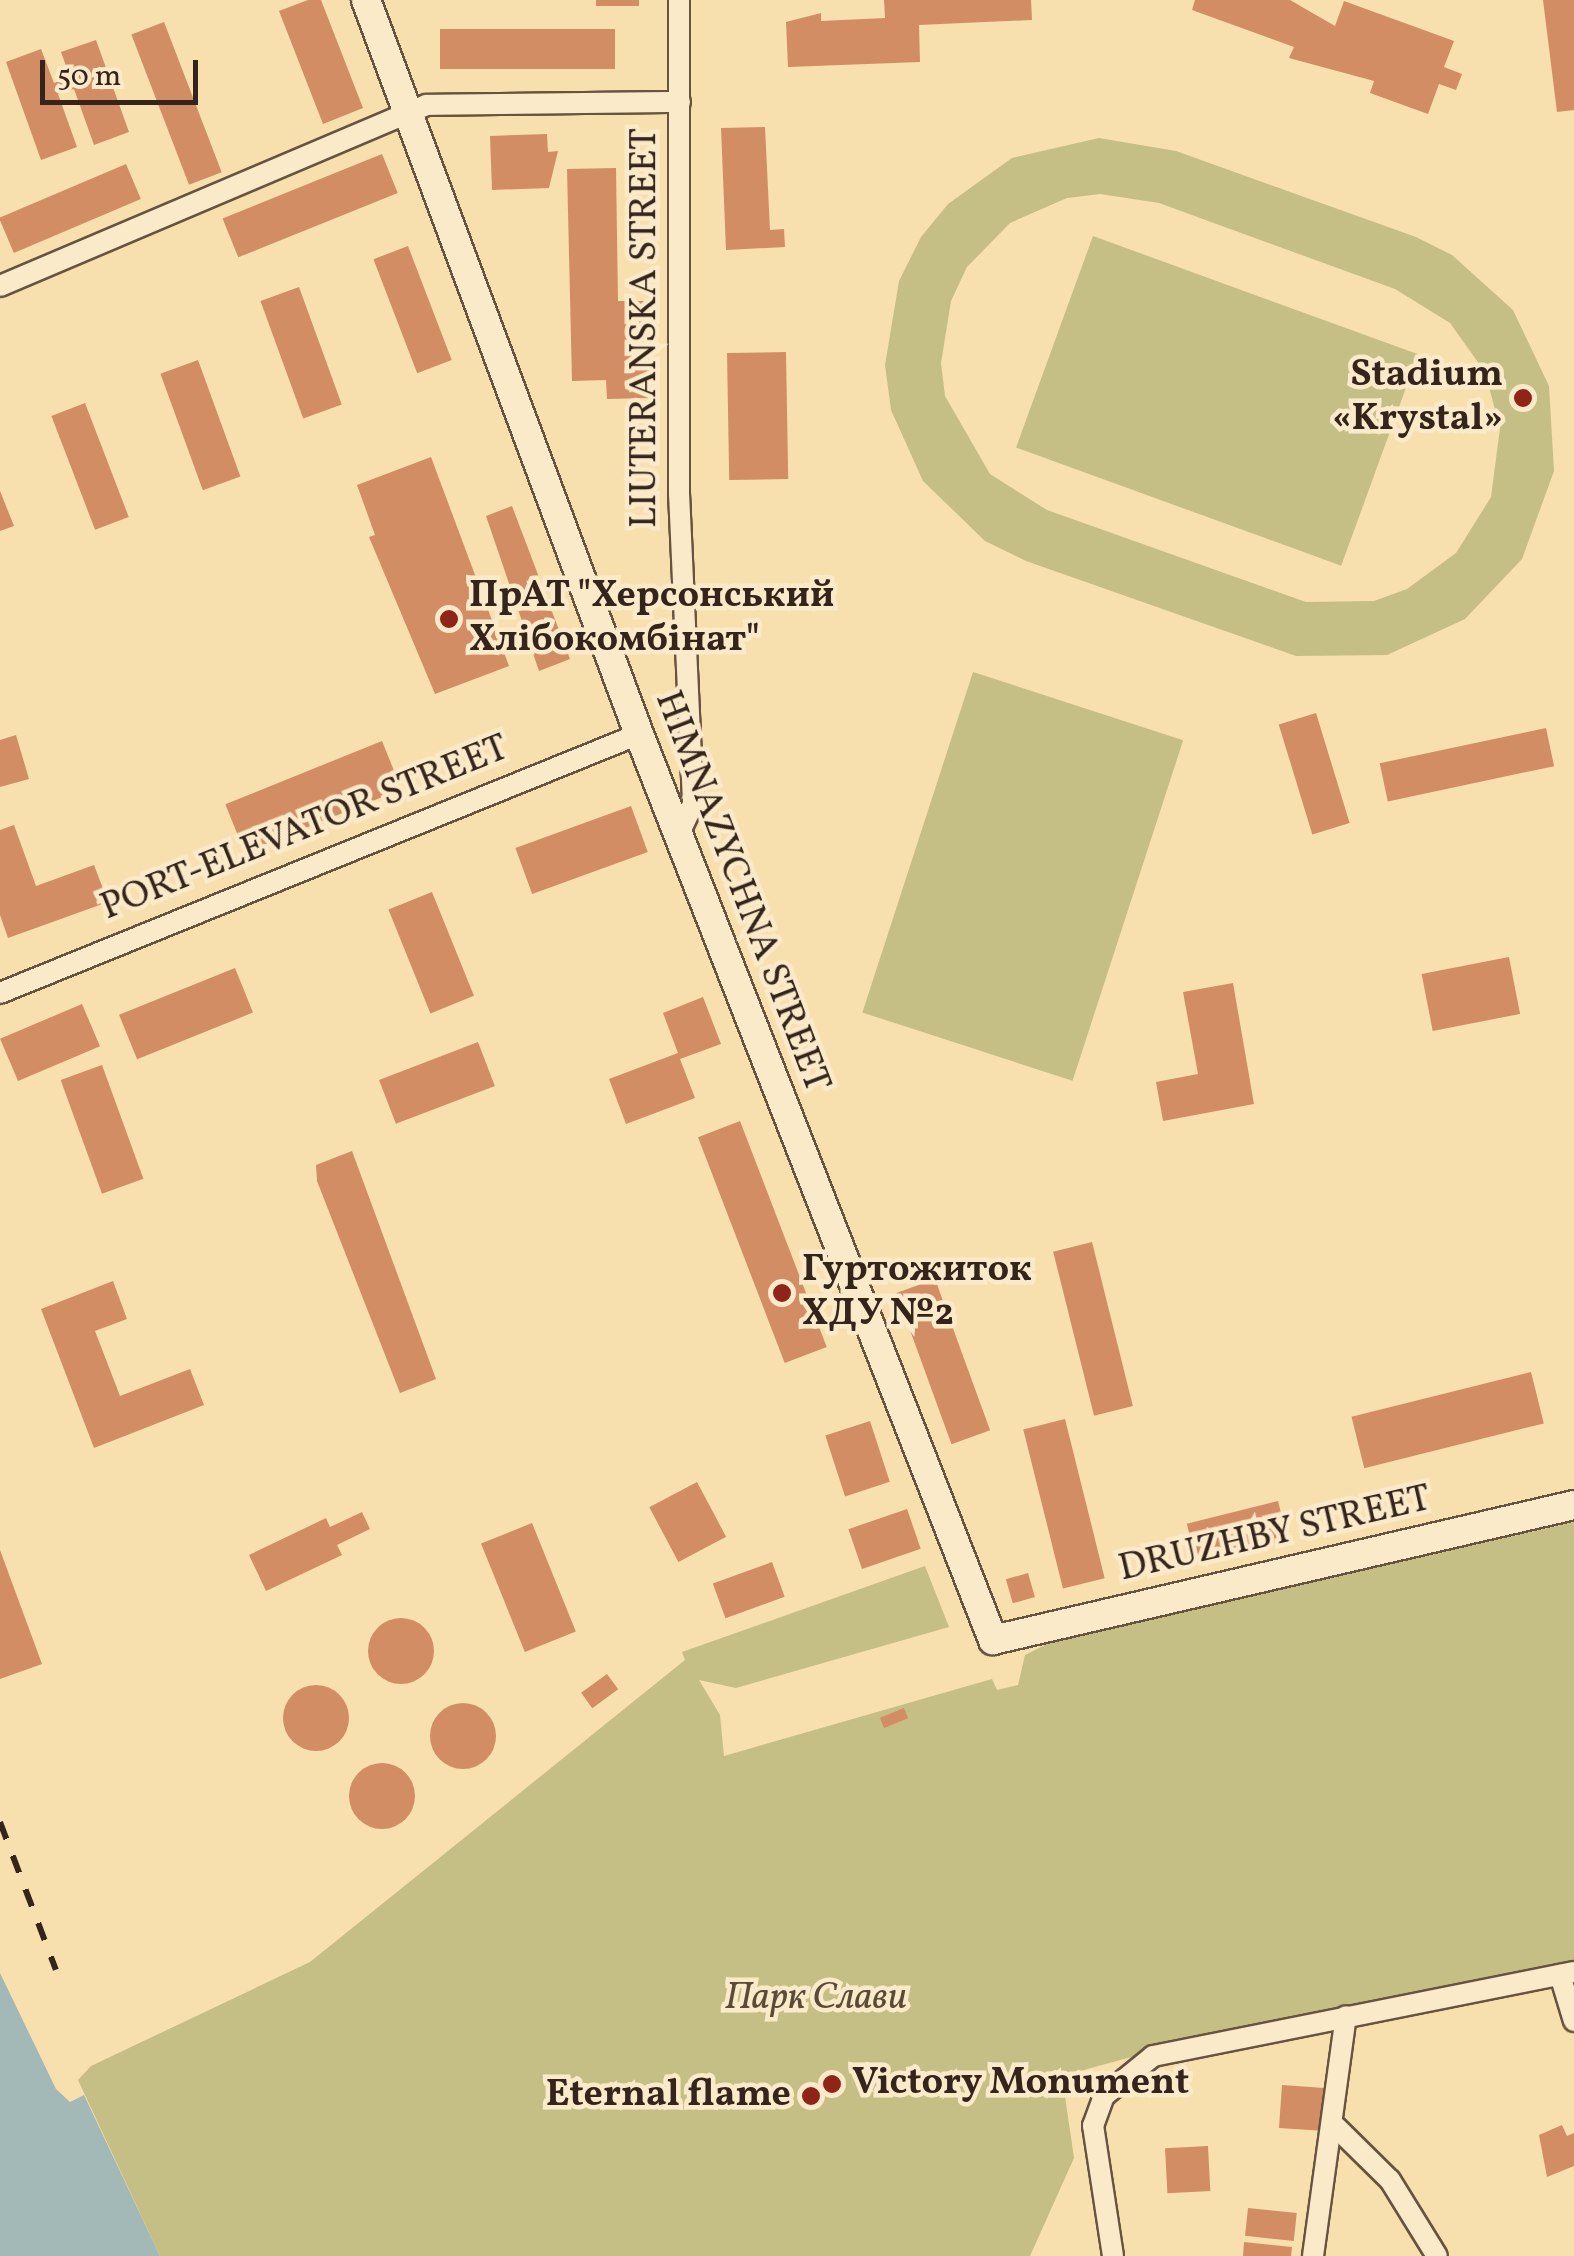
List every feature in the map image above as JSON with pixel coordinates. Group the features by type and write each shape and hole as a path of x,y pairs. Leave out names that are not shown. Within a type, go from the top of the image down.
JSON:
{"street":[{"name":"HIMNAZYCHNA STREET","path":"366,0 638,734 680,832 993,1640"},
{"name":"LIUTERANSKA STREET","path":"679,0 679,493 693,804 680,832"},
{"path":"0,286 426,104 680,102"},
{"name":"PORT-ELEVATOR STREET","path":"0,993 638,734"},
{"name":"DRUZHBY STREET","path":"993,1640 1574,1505"},
{"path":"1113,2256 1093,2126 1104,2096 1153,2056 1567,1974 1574,2022"},
{"path":"1313,2256 1336,2127 1346,2016"},
{"path":"1336,2127 1390,2180 1437,2256"}],"green space":[{"name":"Stadium «Krystal»","path":"1099,138 1176,151 1416,237 1452,255 1513,310 1549,386 1554,471 1522,559 1465,619 1387,655 1296,656 1026,561 985,541 923,481 891,410 885,365 899,281 921,237 948,204 1012,158","holes":["1100,194 1159,203 1395,289 1450,323 1485,372 1500,428 1491,497 1456,553 1407,589 1374,601 1306,602 1047,510 990,474 945,396 941,363 951,301 967,267 1010,223 1067,198"]},
{"path":"1093,236 1418,354 1341,566 1016,447"},
{"path":"973,672 1183,740 1073,1081 862,1012"},
{"name":"Парк Слави","path":"1574,1522 1574,1965 1215,2034 1062,2076 1074,2158 1030,2256 160,2256 78,2080 91,2066 310,1962 685,1660 682,1652 925,1566 949,1627 736,1688 699,1680 720,1715 724,1756 992,1679 997,1690 1018,1685 1025,1655 1051,1642"}],"water":[{"path":"0,1973 56,2089 70,2102 84,2095 160,2256 0,2256"}],"building":[{"path":"308,0 321,0 363,108 323,124 279,11"},
{"path":"596,0 639,0 639,6 596,6"},
{"path":"884,0 1031,0 1032,20 919,25 920,62 788,67 786,22 821,13 821,21 885,18"},
{"path":"1195,0 1290,0 1335,26 1344,1 1454,41 1444,67 1462,74 1456,90 1439,84 1428,114 1370,93 1374,81 1289,58 1294,47 1192,10"},
{"path":"1543,0 1574,0 1574,110 1557,112"},
{"path":"164,22 222,172 189,185 131,35"},
{"path":"440,29 615,29 615,69 440,69"},
{"path":"96,40 129,132 94,145 74,89 58,94 77,147 41,160 6,62 41,49 54,83 70,77 61,52"},
{"path":"765,127 770,230 784,229 785,247 726,250 721,128"},
{"path":"547,134 548,152 558,151 549,188 492,190 490,136"},
{"path":"382,154 398,193 238,257 223,218"},
{"path":"126,164 141,199 14,253 0,217"},
{"path":"616,168 618,301 648,301 650,398 607,399 606,380 572,381 567,169"},
{"path":"408,246 452,360 417,373 373,259"},
{"path":"299,287 342,404 303,418 260,301"},
{"path":"786,352 788,479 729,480 727,353"},
{"path":"198,360 240,477 203,490 160,374"},
{"path":"85,403 129,517 95,530 51,416"},
{"name":"ПрАТ \"Херсонський Хлібокомбінат\"","path":"431,457 509,666 435,694 369,537 375,535 357,485"},
{"path":"0,491 14,526 0,531"},
{"path":"512,506 570,659 539,671 486,516"},
{"path":"1316,713 1350,823 1312,834 1279,724"},
{"path":"1546,728 1554,766 1388,801 1380,763"},
{"path":"16,735 29,779 0,787 0,740"},
{"path":"382,741 401,789 245,853 225,804"},
{"path":"631,806 648,852 532,894 515,848"},
{"path":"14,825 36,886 94,865 108,902 8,938 0,915 0,830"},
{"path":"432,892 474,996 430,1013 388,910"},
{"path":"1509,957 1520,1014 1433,1031 1422,974"},
{"path":"235,968 253,1013 137,1059 119,1015"},
{"path":"1233,983 1254,1104 1163,1121 1156,1082 1198,1074 1183,992"},
{"path":"703,997 721,1044 680,1059 695,1098 626,1124 609,1079 678,1053 663,1013"},
{"path":"82,1004 100,1046 18,1081 0,1039"},
{"path":"478,1042 495,1086 396,1124 379,1080"},
{"path":"102,1065 143,1179 102,1194 61,1080"},
{"name":"Гуртожиток ХДУ №2","path":"740,1121 827,1347 785,1363 698,1137"},
{"path":"352,1151 436,1379 400,1393 317,1181 316,1165"},
{"path":"1092,1242 1133,1406 1094,1416 1053,1252"},
{"path":"935,1279 990,1430 952,1444 896,1293"},
{"path":"113,1281 127,1319 95,1331 120,1396 190,1369 204,1405 94,1448 41,1309"},
{"path":"1531,1372 1544,1423 1364,1468 1351,1417"},
{"path":"1065,1419 1105,1578 1063,1589 1023,1429"},
{"path":"870,1421 890,1482 845,1496 825,1436"},
{"path":"697,1482 726,1537 678,1562 649,1507"},
{"path":"1278,1501 1288,1540 1196,1563 1187,1524"},
{"path":"907,1509 921,1549 862,1569 848,1529"},
{"path":"362,1512 370,1529 337,1545 342,1555 266,1591 249,1555 326,1518 330,1527"},
{"path":"532,1523 576,1631 525,1652 481,1544"},
{"path":"0,1550 42,1664 0,1679"},
{"path":"772,1562 785,1597 725,1618 713,1584"},
{"path":"1028,1573 1035,1597 1013,1603 1006,1579"},
{"path":"401,1618 424,1628 434,1651 424,1674 401,1684 378,1674 368,1651 378,1628"},
{"path":"607,1674 618,1689 592,1708 581,1693"},
{"path":"316,1685 339,1695 349,1718 339,1741 316,1751 293,1741 283,1718 293,1695"},
{"path":"463,1703 486,1713 496,1736 486,1759 463,1769 440,1759 430,1736 440,1713"},
{"path":"904,1708 908,1718 884,1728 880,1718"},
{"path":"382,1763 405,1773 415,1796 405,1819 382,1829 359,1819 349,1796 359,1773"},
{"path":"1282,2085 1328,2088 1325,2131 1279,2128"},
{"path":"1562,2125 1567,2136 1574,2133 1574,2166 1547,2177 1539,2135"},
{"path":"1208,2146 1210,2191 1167,2193 1165,2148"},
{"path":"1248,2208 1297,2213 1294,2241 1245,2236"},
{"path":"1244,2242 1292,2247 1291,2256 1243,2256"}],"railway":[{"path":"0,1822 56,1970"}],"place":[{"name":"Stadium «Krystal»","path":"1523,398"},
{"name":"ПрАТ \"Херсонський Хлібокомбінат\"","path":"449,619"},
{"name":"Гуртожиток ХДУ №2","path":"782,1293"},
{"name":"Victory Monument","path":"832,2084"},
{"name":"Eternal flame","path":"811,2096"}]}
